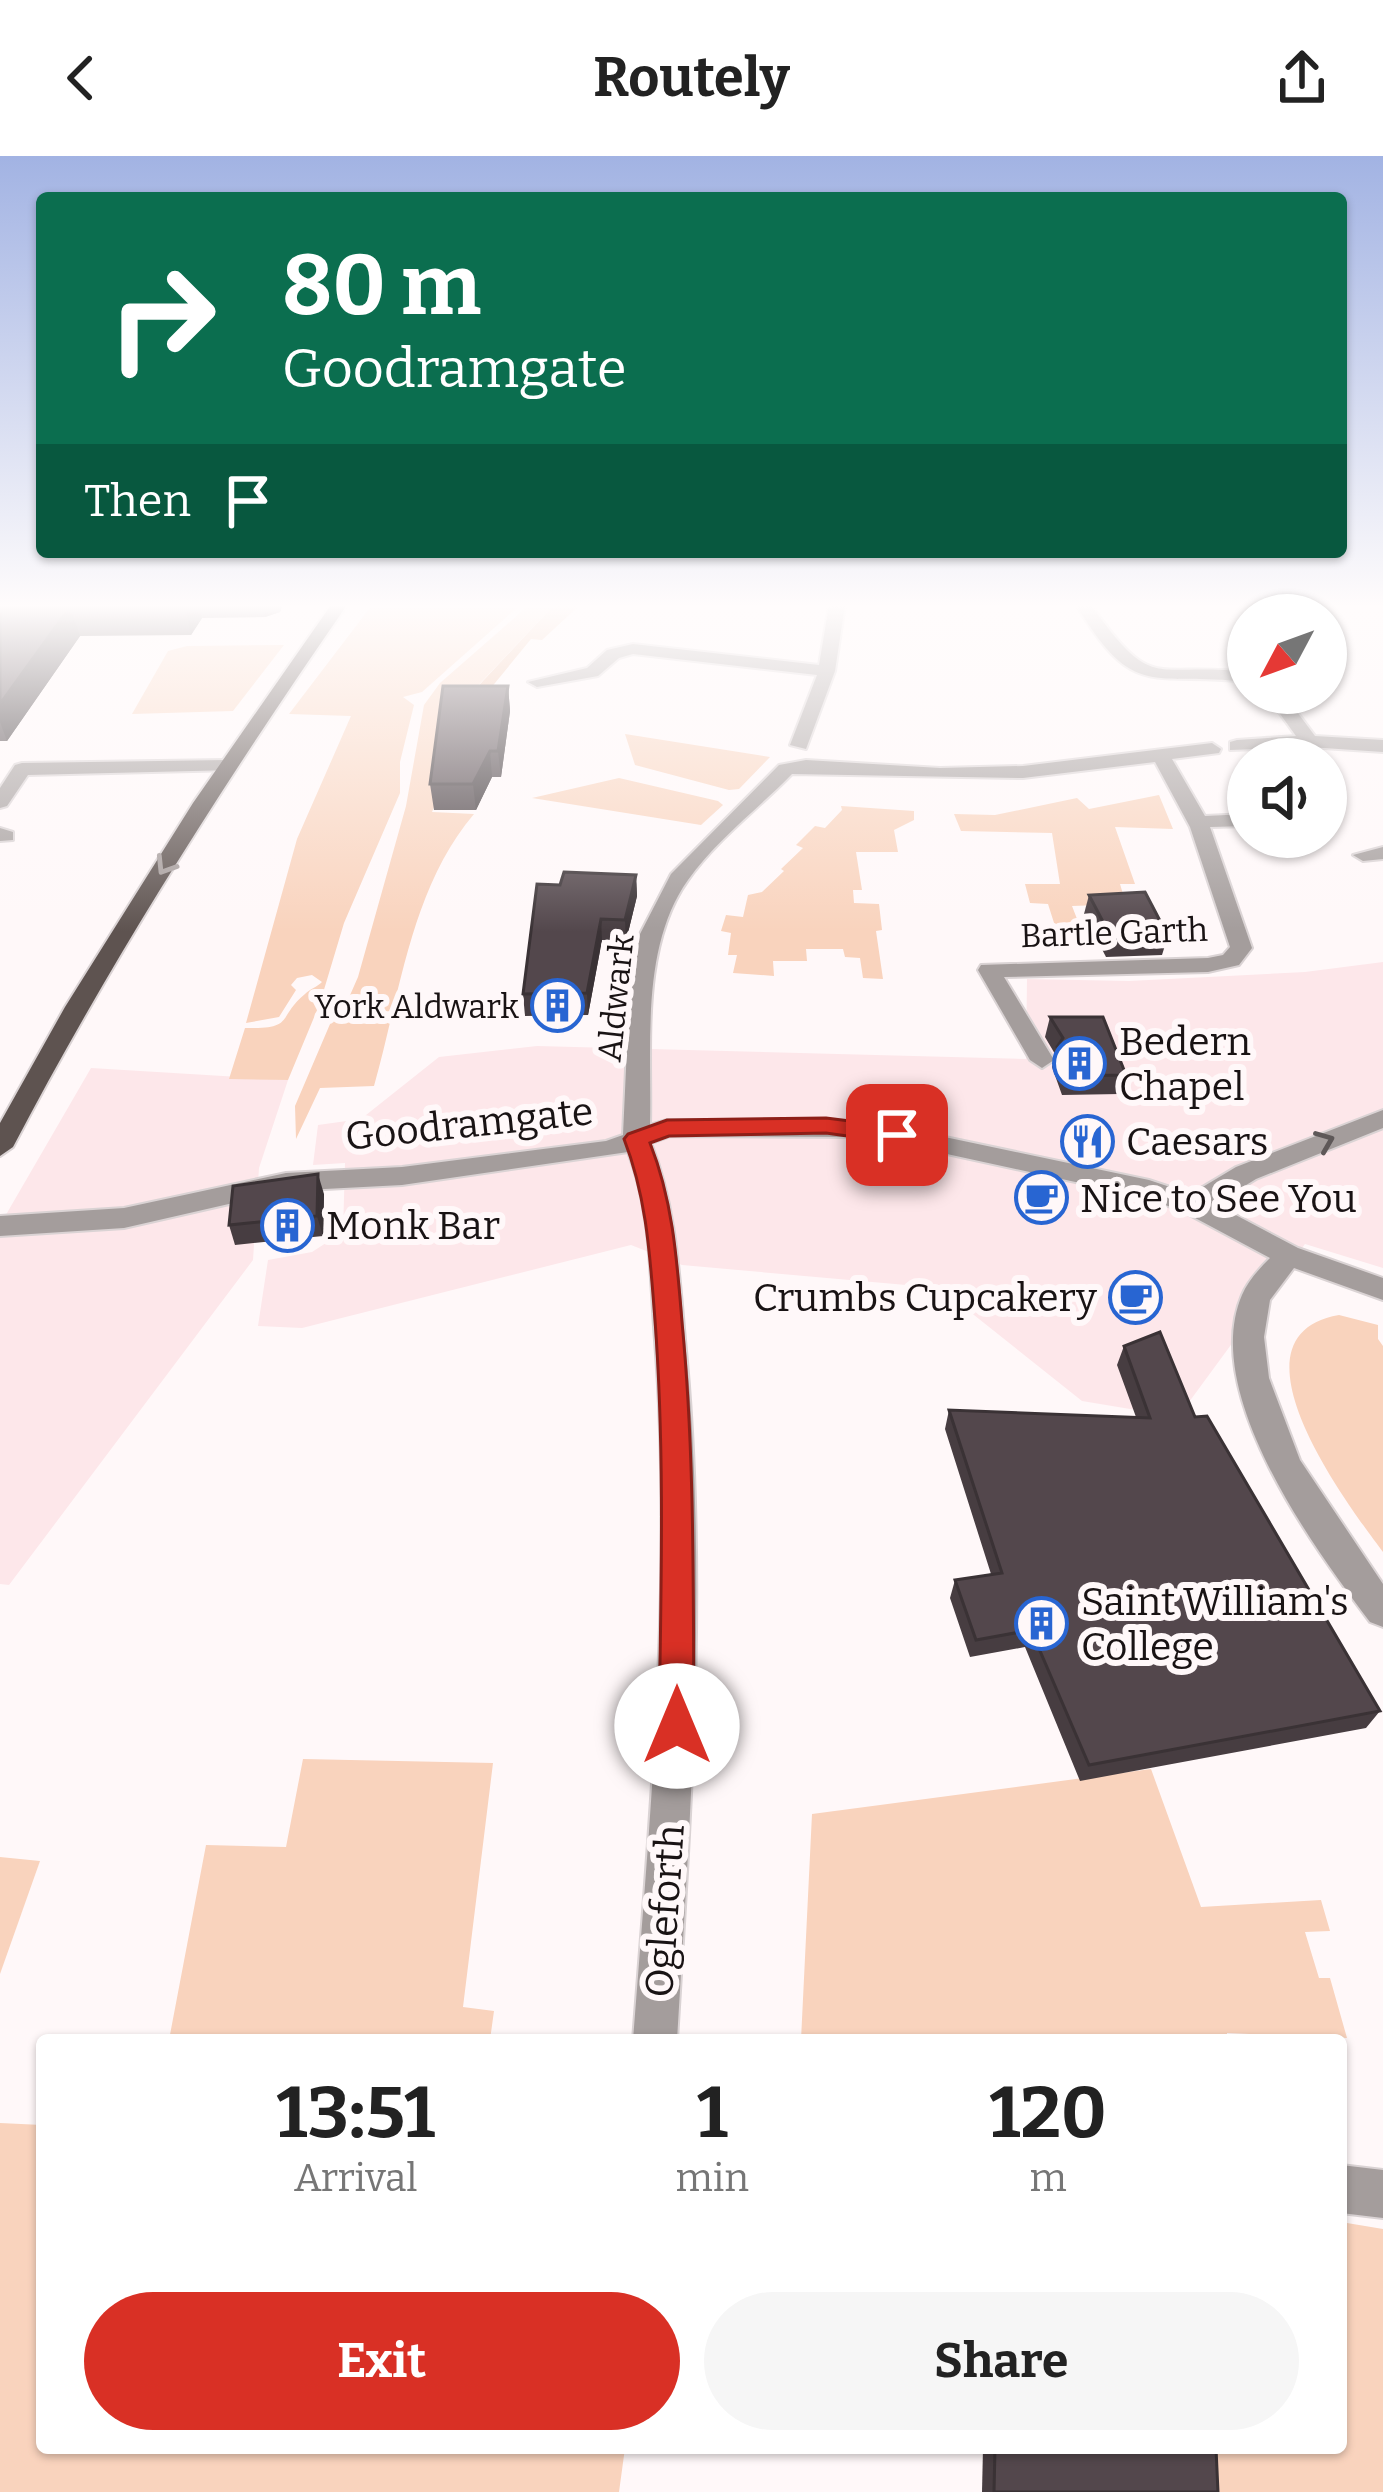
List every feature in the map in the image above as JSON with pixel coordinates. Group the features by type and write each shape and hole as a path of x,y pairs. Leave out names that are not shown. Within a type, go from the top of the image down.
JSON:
{"main road":[{"path":"0,1148 43,1060 262,714"}],"street":[{"path":"799,745 811,714"},
{"path":"1347,744 1383,746"},
{"path":"1160,755 1212,748"},
{"name":"Aldwark","path":"636,1139 641,1003 651,934 678,878 786,770 806,766 940,774 1023,772 1160,755"},
{"name":"Bartle Garth","path":"1042,1060 988,970 1187,966 1231,960 1241,948 1215,860 1160,755"},
{"path":"0,802 22,769 226,766"},
{"path":"1195,822 1227,821"},
{"path":"1194,1205 1246,1173 1383,1118"},
{"name":"Goodramgate","path":"0,1226 124,1218 251,1187 355,1175 402,1176 610,1149 667,1128 868,1129 1103,1177 1194,1205 1288,1255 1383,1289"},
{"name":"Ogleforth","path":"636,1139 653,1182 678,1428 677,1726 655,2034"},
{"path":"1288,1255 1255,1298 1248,1354 1257,1401 1278,1450 1357,1580 1383,1611"},
{"path":"1347,2190 1383,2194"}],"shaded area":[{"path":"289,714 412,714 400,762 400,793 344,923 320,1003 288,1080 229,1079 245,1028 279,1024 296,1002 322,982 312,975 297,978 291,985 296,990 279,1017 246,1023 297,839 351,716"},
{"path":"422,714 454,714 445,781 432,812 474,814 435,875 422,908 374,1086 320,1088 296,1139 295,1106 339,1003 347,1002 358,977 406,806"},
{"path":"625,734 770,757 739,789 729,790 635,765"},
{"path":"619,778 723,805 701,825 532,798"},
{"path":"1159,795 1173,829 1115,827 1135,884 1120,884 1126,904 1072,906 1079,924 1055,926 1048,904 1030,903 1025,884 1060,884 1052,833 961,831 954,814 995,815 1077,798 1089,809"},
{"path":"841,806 914,811 914,820 894,830 898,852 856,852 862,890 853,890 854,903 879,904 882,930 876,931 883,979 863,978 860,958 845,957 843,949 806,949 807,961 773,961 774,976 733,973 737,955 728,955 731,933 721,931 726,915 743,917 748,895 762,892 784,871 781,869 803,848 796,845 815,826 825,828"},
{"path":"1383,962 1383,1268 1305,1244 1178,1417 1082,1401 940,1288 682,1265 631,1245 302,1328 258,1326 268,1260 312,1252 343,1232 345,1163 313,1165 318,1125 361,1119 439,1057 537,1046 1026,1059 1027,979 1129,981 1305,972"},
{"path":"91,1068 288,1080 259,1168 253,1260 9,1585 0,1584 0,1225"},
{"path":"1339,1315 1378,1325 1383,1346 1383,1552 1322,1462 1291,1387 1291,1354 1305,1329"},
{"path":"303,1759 493,1763 463,2007 494,2011 491,2034 170,2034 206,1845 286,1847"},
{"path":"1151,1769 1201,1907 1321,1900 1330,1931 1305,1932 1319,1978 1330,1978 1346,2034 801,2034 812,1814"},
{"path":"0,1857 40,1861 0,1974"},
{"path":"0,2123 36,2125 36,2454 624,2454 619,2492 0,2492"},
{"path":"1347,2223 1383,2229 1383,2492 1197,2492 1195,2454 1347,2454"}],"building":[{"path":"439,714 504,714 498,751 490,751 473,784 430,784"},
{"path":"564,872 636,875 625,920 601,919 587,993 523,994 537,884 560,885"},
{"path":"1145,892 1168,936 1111,937 1089,895"},
{"path":"1050,1017 1103,1017 1126,1075 1067,1076 1057,1047 1063,1038"},
{"path":"318,1174 317,1216 229,1225 233,1186"},
{"name":"Saint William's College","path":"1160,1332 1195,1417 1207,1416 1380,1711 1089,1765 1031,1630 976,1640 955,1580 1002,1573 949,1410 1150,1418 1124,1346"},
{"path":"995,2454 1216,2454 1218,2492 994,2492"}],"place":[{"name":"York Aldwark","path":"558,1006"},
{"name":"Bedern Chapel","path":"1080,1063"},
{"name":"Caesars","path":"1087,1141"},
{"name":"Nice to See You","path":"1041,1198"},
{"name":"Monk Bar","path":"287,1225"},
{"name":"Crumbs Cupcakery","path":"1136,1297"},
{"name":"Saint William's College","path":"1042,1623"}],"route":[{"path":"677,1726 678,1428 653,1182 636,1139 667,1128 826,1126 897,1135"}]}
